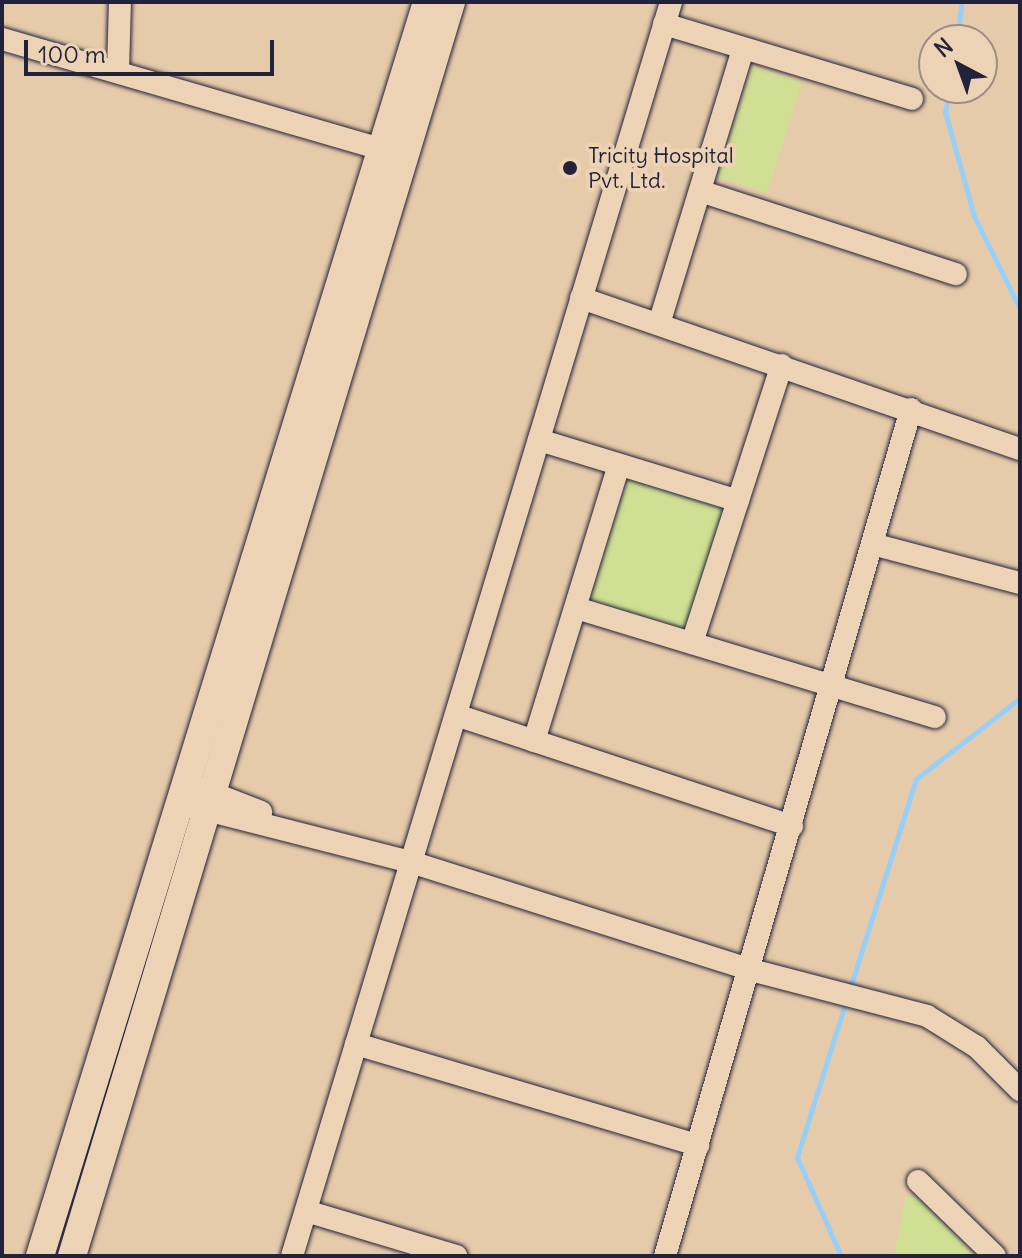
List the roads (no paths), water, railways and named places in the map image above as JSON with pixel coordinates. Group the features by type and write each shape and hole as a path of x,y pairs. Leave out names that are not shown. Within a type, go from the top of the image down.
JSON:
{"main road":[{"path":"72,1256 196,797 381,149 427,2"},
{"path":"40,1255 196,797 451,2"}],"street":[{"path":"118,72 120,2"},
{"path":"292,1256 668,13 743,50 912,99"},
{"path":"2,39 381,149"},
{"path":"659,324 743,50"},
{"path":"700,191 956,274"},
{"path":"581,298 1020,449"},
{"path":"692,643 782,365"},
{"path":"665,1256 751,970 911,409"},
{"path":"539,440 738,501"},
{"path":"534,741 619,465"},
{"path":"872,544 1020,583"},
{"path":"576,608 935,717"},
{"path":"456,715 792,826"},
{"path":"196,797 751,970 927,1016 977,1047 1020,1090"},
{"path":"356,1044 698,1145"},
{"path":"918,1181 995,1256"},
{"path":"306,1211 384,1246 456,1256"}],"waterway":[{"path":"959,24 962,2"},
{"path":"946,104 945,112 974,216 1020,309"},
{"path":"850,988 916,779 1020,698"},
{"path":"841,1256 797,1157 846,1001"}],"place":[{"name":"Tricity Hospital Pvt. Ltd.","path":"570,168"}]}
